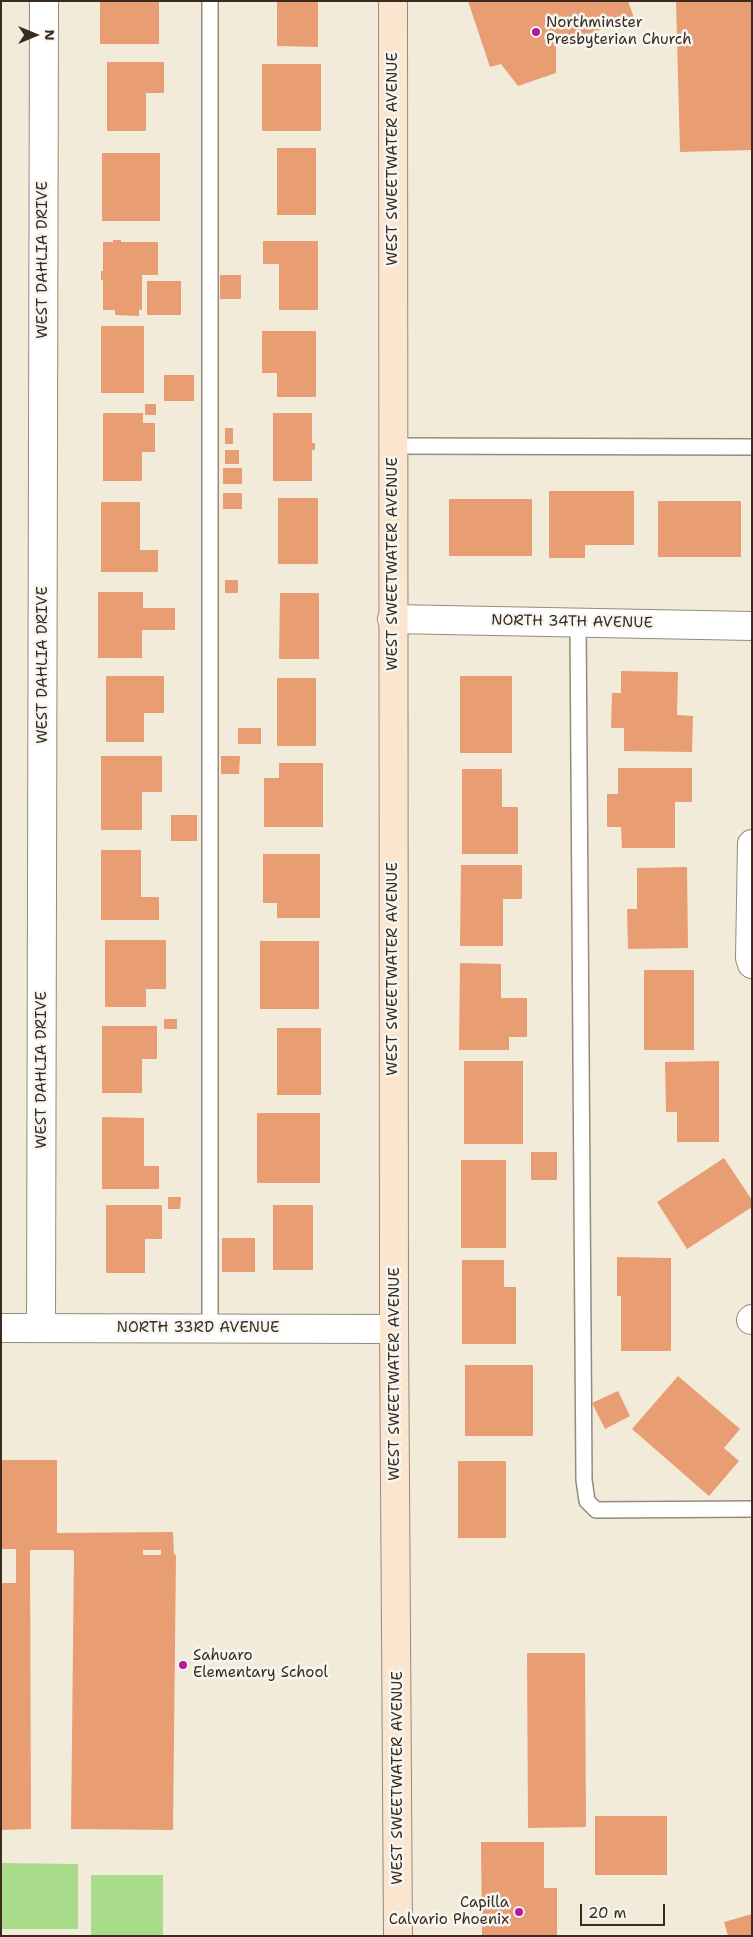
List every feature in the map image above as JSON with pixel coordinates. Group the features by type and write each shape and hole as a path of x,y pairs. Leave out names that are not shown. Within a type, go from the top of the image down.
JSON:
{"street":[{"name":"WEST DAHLIA DRIVE","path":"41,1328 44,1"},
{"name":"WEST SWEETWATER AVENUE","path":"393,1 394,446 392,619 398,1936"},
{"name":"NORTH 34TH AVENUE","path":"392,619 752,626"},
{"path":"752,844 750,958 752,964"},
{"name":"NORTH 33RD AVENUE","path":"1,1328 394,1329"}],"lane":[{"path":"210,1 210,1328"},
{"path":"394,446 752,447"},
{"path":"578,622 584,1460 587,1501 596,1510 752,1509"}],"green space":[{"path":"1,1863 78,1864 78,1929 1,1929"},
{"path":"91,1875 163,1875 163,1936 91,1936"}],"building":[{"path":"100,1 159,1 159,44 100,44"},
{"path":"277,1 318,1 318,47 277,46"},
{"name":"Northminster Presbyterian Church","path":"468,1 628,1 634,18 556,45 556,73 518,86 501,64 490,67"},
{"path":"676,1 752,1 752,150 680,152"},
{"path":"107,62 164,62 164,93 146,93 146,131 107,131"},
{"path":"262,64 321,64 321,131 262,131"},
{"path":"277,148 316,148 316,215 277,215"},
{"path":"102,153 160,153 160,221 102,221"},
{"path":"113,240 121,240 121,242 158,242 158,275 142,275 142,310 139,310 139,316 115,315 115,310 103,310 103,280 101,280 101,271 103,271 103,242 113,242"},
{"path":"263,241 318,241 318,310 279,310 279,264 263,264"},
{"path":"220,275 241,275 241,299 220,299"},
{"path":"147,281 181,281 181,315 147,315"},
{"path":"101,326 144,326 144,393 101,393"},
{"path":"262,331 316,331 316,397 277,397 277,373 262,373"},
{"path":"164,375 194,375 194,401 164,401"},
{"path":"145,404 156,404 156,415 145,415"},
{"path":"103,413 143,413 143,423 155,423 155,452 142,452 142,481 103,481"},
{"path":"273,413 312,413 312,443 315,443 315,450 312,450 312,481 273,481"},
{"path":"225,428 233,428 233,444 225,444"},
{"path":"225,450 239,450 239,464 225,464"},
{"path":"223,468 242,468 242,484 223,484"},
{"path":"549,491 634,491 634,545 585,545 585,558 549,558"},
{"path":"223,493 242,493 242,509 223,509"},
{"path":"278,498 318,498 318,564 278,564"},
{"path":"449,499 532,499 532,556 449,556"},
{"path":"658,501 741,501 741,557 658,557"},
{"path":"101,502 140,502 140,550 158,550 158,572 101,572"},
{"path":"225,580 238,580 238,593 225,593"},
{"path":"98,592 143,592 143,608 175,608 175,630 142,630 142,658 98,658"},
{"path":"280,593 319,593 319,659 279,659"},
{"path":"621,671 678,672 677,715 693,716 692,752 624,751 624,728 611,728 612,693 621,693"},
{"path":"106,676 164,676 164,713 144,713 144,742 106,742"},
{"path":"460,676 512,676 512,753 460,753"},
{"path":"277,678 316,678 316,746 277,746"},
{"path":"238,728 261,728 261,744 238,744"},
{"path":"101,756 162,756 162,792 142,792 142,830 101,830"},
{"path":"221,756 240,756 239,774 221,774"},
{"path":"279,763 323,763 323,827 264,827 264,778 279,778"},
{"path":"618,768 692,768 692,802 675,802 675,848 622,848 621,827 607,827 607,794 618,794"},
{"path":"462,769 502,769 502,807 518,807 518,854 462,854"},
{"path":"171,815 197,815 197,841 171,841"},
{"path":"101,850 141,850 141,897 159,897 159,920 101,920"},
{"path":"263,854 320,854 320,918 277,918 277,903 263,903"},
{"path":"461,865 522,865 522,899 503,899 503,946 460,946"},
{"path":"687,867 688,948 628,949 627,909 637,909 637,868"},
{"path":"105,940 166,940 166,989 146,989 146,1007 105,1007"},
{"path":"260,941 319,941 319,1009 260,1009"},
{"path":"460,963 501,964 501,998 527,998 527,1037 509,1037 509,1050 459,1050"},
{"path":"644,970 694,970 694,1050 644,1050"},
{"path":"164,1019 177,1019 177,1029 164,1029"},
{"path":"102,1026 157,1026 157,1059 142,1059 142,1093 102,1093"},
{"path":"277,1028 321,1028 321,1095 277,1095"},
{"path":"464,1061 523,1061 523,1144 464,1144"},
{"path":"719,1061 719,1142 677,1142 677,1112 666,1112 665,1062"},
{"path":"257,1113 320,1113 320,1183 257,1183"},
{"path":"102,1117 144,1118 144,1166 159,1166 159,1189 102,1189"},
{"path":"531,1152 557,1152 557,1180 531,1180"},
{"path":"724,1158 752,1200 752,1207 687,1249 657,1202"},
{"path":"461,1160 506,1160 506,1248 461,1248"},
{"path":"168,1197 181,1197 180,1209 168,1209"},
{"path":"106,1205 162,1205 162,1239 145,1239 145,1273 106,1273"},
{"path":"273,1205 313,1205 313,1270 273,1270"},
{"path":"222,1238 255,1238 255,1272 222,1272"},
{"path":"617,1257 671,1258 671,1351 621,1351 621,1296 617,1296"},
{"path":"462,1260 504,1260 504,1287 516,1287 516,1344 462,1344"},
{"path":"465,1365 533,1365 533,1436 465,1436"},
{"path":"678,1376 740,1429 724,1448 739,1461 709,1496 632,1429"},
{"path":"618,1391 630,1416 605,1429 592,1403"},
{"path":"1,1460 57,1460 57,1533 173,1532 174,1555 176,1554 173,1830 71,1829 74,1554 73,1550 30,1550 31,1829 1,1830 1,1583 16,1583 16,1549 1,1549","holes":["143,1550 161,1550 161,1555 143,1555"]},
{"path":"458,1461 506,1461 506,1538 458,1538"},
{"path":"527,1653 585,1653 586,1827 528,1828"},
{"path":"595,1816 667,1816 667,1875 595,1875"},
{"name":"Capilla Calvario Phoenix","path":"481,1842 544,1842 544,1888 557,1888 557,1936 482,1936"},
{"path":"752,1914 752,1936 728,1936 724,1922"}],"place":[{"name":"Northminster Presbyterian Church","path":"536,32"},
{"name":"Sahuaro Elementary School","path":"183,1665"},
{"name":"Capilla Calvario Phoenix","path":"519,1912"}]}
